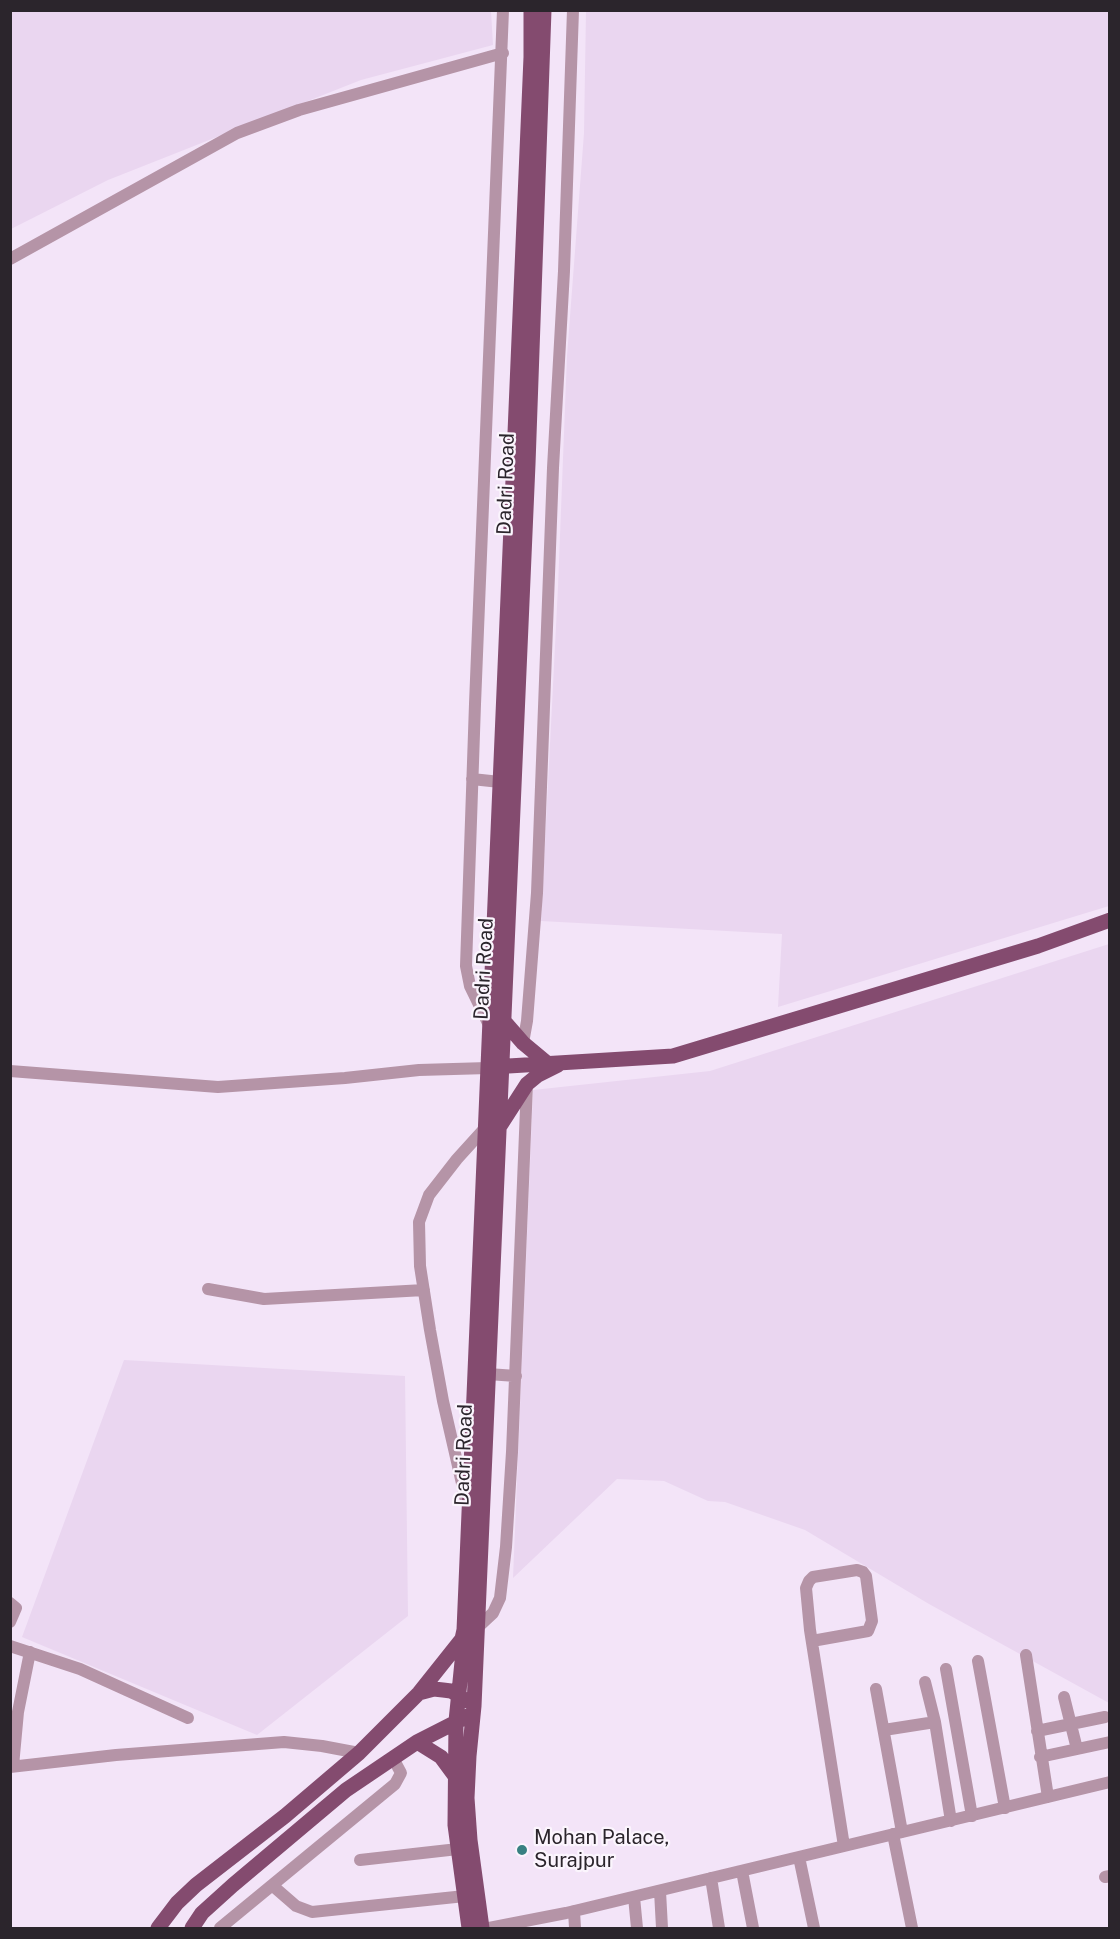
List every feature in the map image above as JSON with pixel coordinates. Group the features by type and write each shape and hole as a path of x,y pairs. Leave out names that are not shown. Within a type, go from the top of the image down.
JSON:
{"main road":[{"name":"Dadri Road","path":"483,1929 467,1811 473,1710 468,1632 469,1513 495,1067 500,782 531,10"},
{"name":"Dadri Road","path":"496,1024 528,464 544,10"},
{"path":"495,1067 673,1056 693,1052 1038,946 1110,920"},
{"path":"496,1024 554,1063"},
{"path":"492,1128 527,1084 554,1063"},
{"name":"Dadri Road","path":"470,1929 455,1825 456,1721 468,1632 495,1374 492,1128"},
{"path":"158,1929 177,1904 196,1886 359,1754 419,1693 468,1632"},
{"path":"192,1929 202,1913 346,1790 417,1742 473,1710 460,1696 443,1690 434,1689 419,1693"},
{"path":"417,1742 441,1757 455,1776"}],"street":[{"path":"496,1024 470,986 466,966 503,10"},
{"path":"523,1043 527,1021 538,881 573,10"},
{"path":"10,260 255,125 356,93 503,53"},
{"path":"472,779 500,782"},
{"path":"10,1071 218,1087 418,1070 495,1067"},
{"path":"468,1632 493,1613 500,1598 506,1547 516,1376 527,1084"},
{"path":"469,1513 442,1401 420,1266 419,1229 421,1213 426,1200 457,1159 492,1128"},
{"path":"207,1289 264,1299 424,1290"},
{"path":"495,1374 516,1376"},
{"path":"812,1641 868,1631 872,1621 866,1576 863,1572 857,1570 813,1577 808,1581 806,1588 812,1641 844,1846"},
{"path":"10,1603 16,1608 10,1622"},
{"path":"10,1646 80,1669 188,1718"},
{"path":"30,1652 18,1713 12,1766 116,1755 284,1742 322,1746 359,1754"},
{"path":"1026,1655 1048,1797"},
{"path":"978,1662 1005,1808"},
{"path":"945,1670 972,1816"},
{"path":"926,1682 951,1821"},
{"path":"876,1689 884,1730 912,1929"},
{"path":"1064,1697 1077,1749"},
{"path":"1037,1731 1105,1717"},
{"path":"884,1730 935,1722"},
{"path":"1041,1757 1110,1742"},
{"path":"220,1929 395,1784 401,1773 393,1758"},
{"path":"489,1929 660,1891 1110,1782"},
{"path":"360,1860 458,1849"},
{"path":"799,1857 814,1929"},
{"path":"742,1871 753,1929"},
{"path":"711,1878 719,1929"},
{"path":"273,1886 296,1906 312,1912 465,1896"},
{"path":"660,1891 662,1929"},
{"path":"634,1897 637,1929"},
{"path":"574,1911 575,1929"}],"shaded area":[{"path":"11,11 491,11 493,45 361,80 108,180 11,229"},
{"path":"586,11 1109,11 1109,906 778,1007 782,934 541,921 567,356 584,133"},
{"path":"1109,944 1109,1703 929,1604 805,1530 725,1502 708,1501 664,1481 617,1479 513,1578 533,1090 710,1071"},
{"path":"124,1360 405,1376 408,1616 257,1735 22,1637"}],"place":[{"name":"Mohan Palace, Surajpur","path":"522,1850"}]}
